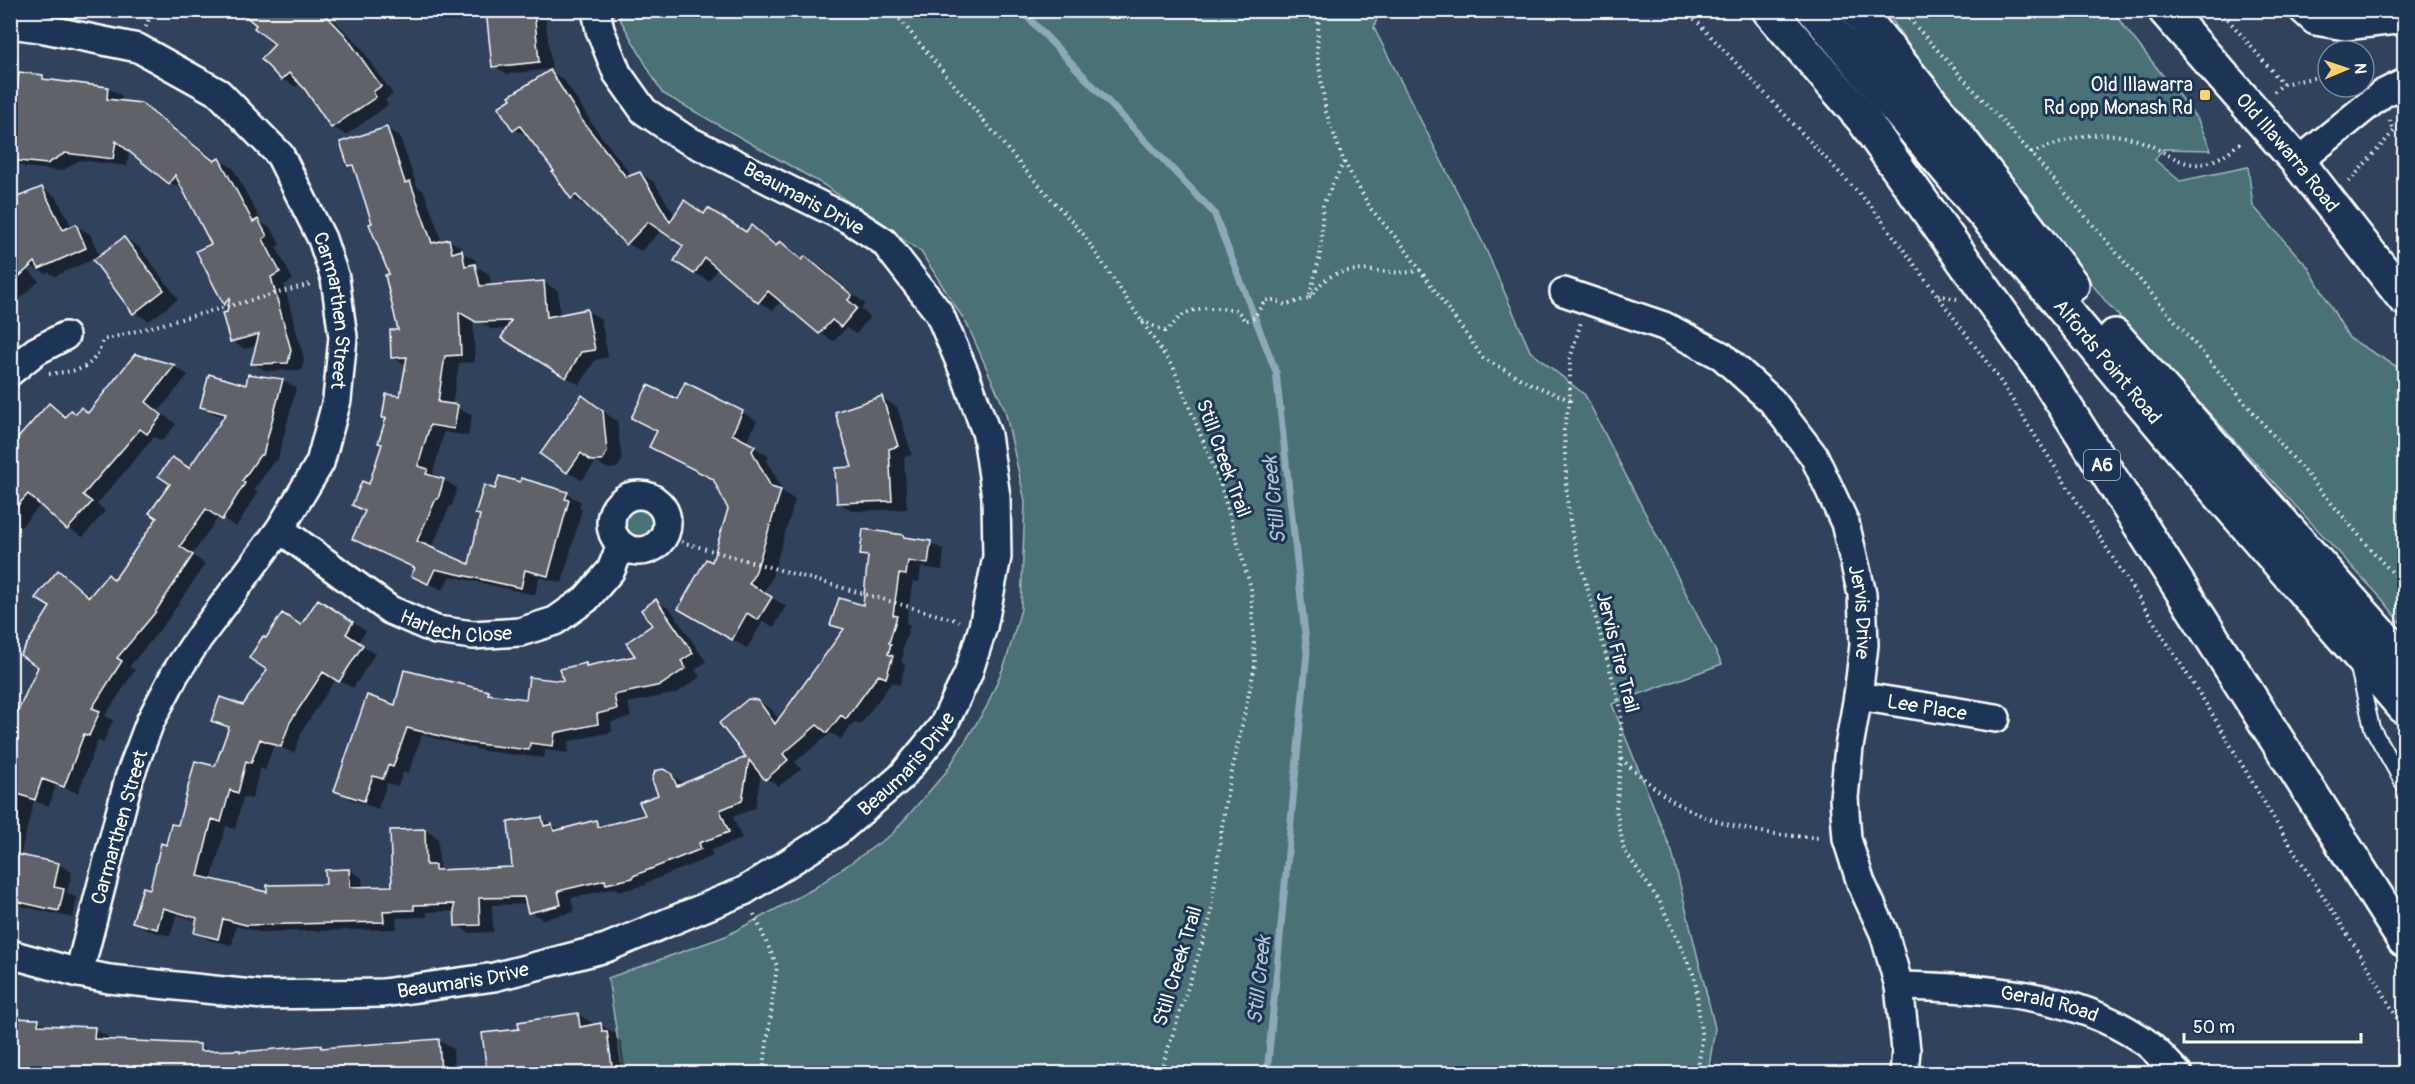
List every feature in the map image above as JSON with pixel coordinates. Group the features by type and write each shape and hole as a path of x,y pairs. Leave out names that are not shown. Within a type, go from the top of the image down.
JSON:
{"main road":[{"name":"A6","path":"1769,10 1863,120 2045,375 2404,940"},
{"name":"Alfords Point Road","path":"1814,10 2196,467 2404,707"},
{"name":"Alfords Point Road","path":"1857,10 1950,126 2086,304 2404,660"},
{"name":"Old Illawarra Road","path":"2165,10 2298,162 2404,298"}],"street":[{"name":"Beaumaris Drive","path":"10,954 109,979 263,995 382,993 494,977 606,948 744,891 837,832 901,777 943,726 968,674 983,627 997,557 996,497 987,435 965,374 939,313 884,242 850,220 684,138 644,111 617,73 600,30 596,10"},
{"path":"2303,10 2315,21 2345,26 2404,19"},
{"name":"Carmarthen Street","path":"10,24 138,48 219,93 280,155 322,239 335,278 343,337 337,400 320,463 280,530 198,639 175,674 150,722 129,778 79,973"},
{"path":"2298,162 2393,88"},
{"name":"Jervis Drive","path":"1564,292 1664,326 1722,356 1772,401 1814,456 1845,523 1862,594 1864,645 1844,798 1847,839 1861,883 1884,933 1899,986 1906,1050 1904,1074"},
{"path":"10,372 36,351 65,336"},
{"path":"633,496 651,498 664,509 667,528 664,537 657,545 639,552 621,545 612,530 614,512 618,505 633,496"},
{"name":"Harlech Close","path":"280,530 390,609 436,630 473,635 520,633 555,621 586,599 611,570 621,545"},
{"name":"Lee Place","path":"1858,696 1996,718"},
{"name":"Gerald Road","path":"1899,986 1941,987 2023,995 2091,1012 2143,1040 2178,1074"}],"lane":[{"path":"2352,646 2372,728 2404,785"}],"path":[{"path":"144,33 152,10"},
{"name":"Still Creek Trail","path":"892,10 1019,163 1083,234 1174,369 1220,483 1251,588 1255,665 1225,804 1210,919 1160,1074"},
{"path":"1319,10 1317,52 1326,112 1344,162 1371,209 1403,246 1483,358 1529,383 1570,400"},
{"path":"1686,10 1872,207 1997,376 2208,706 2277,824 2369,968 2404,1030"},
{"path":"1901,10 2031,153 2381,561 2404,584"},
{"path":"2220,10 2283,84"},
{"path":"2031,153 2083,134 2122,136 2181,162 2204,164 2227,155 2283,84 2316,77"},
{"path":"2347,185 2394,131 2393,88"},
{"path":"1309,298 1320,256 1323,204 1344,162"},
{"path":"1141,321 1165,331 1173,327 1181,315 1207,306 1237,310 1245,321 1254,318 1265,300 1275,300 1285,305 1309,298 1324,281 1340,274 1371,270 1402,274 1420,270"},
{"path":"40,376 72,372 88,366 95,359 103,340 308,285"},
{"name":"Jervis Fire Trail","path":"1564,292 1581,322 1570,359 1570,400 1564,430 1568,511 1572,533 1621,709 1621,759 1616,809 1624,850 1660,902 1695,978 1702,1040 1697,1074"},
{"path":"664,537 983,627"},
{"path":"1621,759 1674,802 1729,826 1761,832 1847,839"},
{"path":"744,891 777,966 763,1074"}],"green space":[{"path":"621,11 1379,11 1374,28 1484,245 1530,351 1585,395 1722,664 1612,704 1672,852 1715,1028 1708,1073 623,1073 608,978 726,936 813,889 892,834 946,772 986,708 1006,661 1021,609 1025,501 1005,410 968,326 921,252 824,185 662,93 620,19"},
{"path":"1886,11 2112,11 2198,120 2211,150 2163,149 2155,160 2180,181 2248,167 2253,206 2308,267 2349,338 2404,371 2404,627 2382,599 2107,303 1943,97"},
{"path":"639,508 650,512 654,523 650,534 639,538 628,534 624,523 628,512"}],"building":[{"path":"238,10 321,10 345,35 381,86 373,92 376,97 331,128 304,88 289,73 281,80 261,59 275,44 254,28 256,25"},
{"path":"486,10 534,10 539,62 492,67"},
{"path":"550,70 581,119 626,177 640,172 670,222 684,200 704,214 708,208 746,232 751,225 776,246 780,241 802,260 805,256 852,295 848,300 857,308 841,327 832,320 819,334 768,291 758,303 705,258 694,274 674,261 683,246 648,222 626,245 576,195 571,199 552,172 554,171 520,126 513,131 498,107 511,99 509,96"},
{"path":"19,72 43,75 43,79 108,87 107,99 141,103 214,161 219,158 253,222 258,219 267,236 263,239 280,272 271,277 291,350 288,363 251,364 259,334 230,342 222,313 227,312 230,297 224,305 196,251 211,244 175,175 169,184 116,141 113,159 65,153 47,164 10,160 10,141"},
{"path":"387,127 405,183 410,181 432,243 449,239 452,253 462,250 465,266 475,264 480,286 544,281 547,317 587,309 595,350 581,352 566,378 501,338 511,321 476,322 459,312 461,355 445,356 438,402 458,405 454,429 430,425 418,466 428,469 426,474 444,479 438,499 417,541 469,564 480,515 475,514 484,485 495,489 499,476 520,482 521,478 568,492 565,499 569,500 548,576 525,570 521,588 435,569 428,584 411,576 415,568 352,539 365,511 352,505 362,481 369,484 382,444 378,443 386,418 382,418 386,394 400,396 407,357 391,358 390,330 398,330 385,275 389,274 369,224 372,223 353,165 348,166 340,142"},
{"path":"42,187 63,230 76,224 86,248 39,269 35,262 10,285 10,200"},
{"path":"124,237 164,290 133,314 93,260"},
{"path":"135,354 175,365 146,402 162,415 147,434 140,429 83,495 92,502 67,530 28,494 10,514 10,447 49,403 65,417 71,410 76,414 81,407 88,413"},
{"path":"209,374 246,385 248,374 283,379 263,455 260,455 242,481 245,483 222,520 206,509 180,546 193,555 154,614 117,658 122,661 92,708 100,711 89,736 84,734 64,787 42,779 35,800 10,791 10,728 38,667 20,655 50,607 35,598 58,570 89,597 108,574 114,580 157,518 149,513 170,484 158,476 172,457 189,468 226,414 200,407"},
{"path":"685,382 743,411 732,434 755,446 752,451 771,487 781,490 756,571 749,584 772,597 758,620 747,613 732,640 678,609 706,559 712,562 728,509 713,479 649,447 657,431 631,418 648,385 677,399"},
{"path":"582,395 603,411 607,452 602,461 591,461 581,453 567,473 540,454"},
{"path":"882,396 898,446 889,449 892,501 837,503 835,468 852,467 835,412"},
{"path":"863,529 931,541 928,564 908,561 906,575 899,574 893,615 897,616 888,654 893,656 886,678 878,675 846,719 841,715 827,733 817,725 783,754 788,760 765,780 749,760 742,801 720,810 729,832 699,843 701,849 633,876 633,878 606,884 605,880 558,891 561,905 528,913 524,897 479,898 480,925 455,926 454,904 414,905 414,910 383,911 384,922 246,925 223,919 218,939 194,933 197,918 163,908 157,929 132,922 143,887 150,889 161,843 166,845 171,824 178,825 195,761 215,766 229,727 211,721 220,697 243,705 267,670 249,658 263,636 266,638 282,613 301,625 318,599 353,622 346,634 363,645 339,682 323,672 290,722 281,747 260,739 251,763 246,761 238,793 230,790 221,822 212,819 198,876 267,892 267,885 326,884 325,870 349,869 350,887 392,886 390,830 425,829 426,865 435,865 435,870 512,867 508,822 542,817 544,826 552,824 554,831 596,820 598,827 645,815 639,802 658,795 652,780 655,771 663,769 671,773 677,786 746,757 719,723 748,699 758,700 775,724 844,629 830,625 839,598 863,605 868,556 860,555"},
{"path":"656,599 693,653 681,661 686,668 661,685 614,695 617,709 597,714 598,724 555,733 553,746 530,743 529,750 469,743 407,728 393,767 388,765 383,779 373,776 364,801 334,791 367,695 395,705 404,670 489,691 488,694 526,699 529,677 563,681 560,669 635,656 626,643 652,625 641,610"},
{"path":"10,853 59,863 54,887 64,889 59,911 10,900"},
{"path":"578,1013 580,1027 601,1023 602,1031 607,1031 612,1066 581,1070 579,1074 558,1074 558,1071 487,1074 482,1033 519,1029 518,1022"},
{"path":"10,1018 39,1019 38,1025 95,1027 94,1039 200,1044 200,1051 240,1050 240,1052 321,1045 321,1048 439,1039 441,1074 49,1074 10,1072"}],"waterway":[{"name":"Still Creek","path":"1021,10 1214,213 1276,372 1307,652 1267,1074"}],"place":[{"name":"Old Illawarra Rd opp Monash Rd","path":"2205,95"}]}
